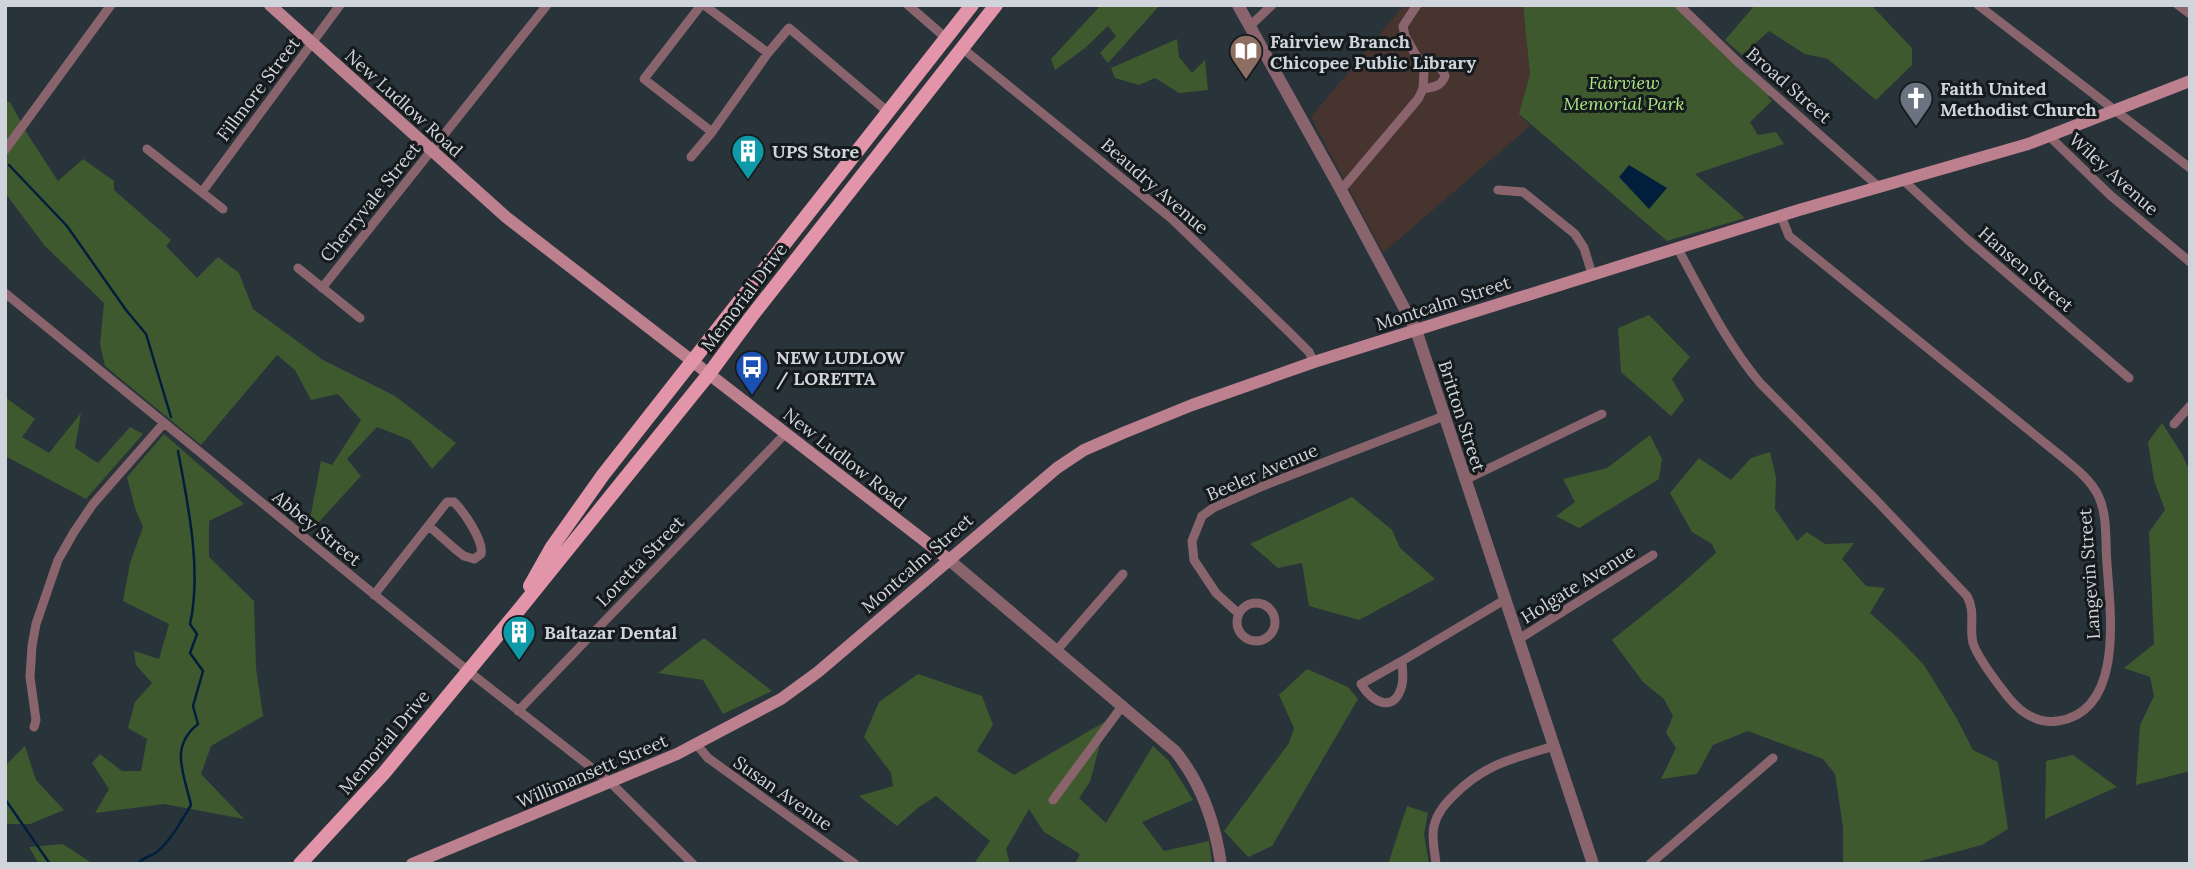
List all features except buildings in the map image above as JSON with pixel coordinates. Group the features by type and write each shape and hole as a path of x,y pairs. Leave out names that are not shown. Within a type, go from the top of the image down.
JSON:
{"main road":[{"name":"New Ludlow Road","path":"270,5 506,217 948,559"},
{"name":"Memorial Drive","path":"519,610 538,571 603,475 972,5"},
{"name":"Memorial Drive","path":"300,864 378,780 519,610 709,374 996,5"},
{"name":"Montcalm Street","path":"781,699 818,671 1055,470 1084,450 1192,405 1314,362 1592,274 2049,136 2190,81"},
{"name":"Willimansett Street","path":"420,862 697,745 781,699"}],"street":[{"path":"5,150 111,5"},
{"name":"Fillmore Street","path":"202,192 340,5"},
{"name":"Cherryvale Street","path":"322,288 547,5"},
{"path":"712,132 644,79 703,5 768,53"},
{"path":"908,5 946,38"},
{"name":"Britton Street","path":"1238,5 1416,330 1593,864"},
{"path":"1251,25 1272,5"},
{"path":"1341,190 1418,99 1423,89 1424,71 1405,36 1403,26 1417,5"},
{"name":"Broad Street","path":"1679,5 1740,64 1880,188"},
{"path":"1978,5 2190,168"},
{"path":"2178,5 2190,14"},
{"path":"691,157 789,28 888,112"},
{"name":"Beaudry Avenue","path":"962,48 1172,219 1290,332 1309,352 1314,362"},
{"path":"1418,59 1434,64 1445,76 1437,86 1423,89"},
{"name":"Wiley Avenue","path":"2049,136 2110,195 2190,262"},
{"path":"147,149 223,209"},
{"name":"Hansen Street","path":"1904,181 1967,239 2129,378"},
{"path":"1498,190 1523,192 1575,234 1584,248 1592,274"},
{"name":"Langevin Street","path":"1678,249 1725,334 1759,383 1967,596 1972,609 1973,642 2008,697 2025,714 2036,720 2067,720 2083,709 2101,686 2112,640 2105,523 2099,497 2090,483 2062,457 1789,236 1781,216"},
{"path":"298,268 360,318"},
{"name":"Abbey Street","path":"5,293 374,595 611,783 693,864"},
{"path":"2174,424 2190,406"},
{"path":"1465,480 1602,414"},
{"name":"Beeler Avenue","path":"1239,614 1216,593 1194,560 1192,541 1202,516 1213,508 1264,486 1444,416"},
{"path":"34,727 36,720 30,688 30,657 36,624 58,560 88,511 164,423"},
{"name":"Loretta Street","path":"518,711 785,434"},
{"path":"374,595 447,502 454,502 482,545 481,554 474,559 464,556 429,526"},
{"name":"Holgate Avenue","path":"1519,639 1653,555"},
{"name":"New Ludlow Road","path":"948,559 1163,739 1189,769 1208,810 1221,864"},
{"path":"1057,650 1122,575"},
{"path":"1402,661 1403,683 1398,695 1389,701 1380,702 1367,695 1360,684 1506,599"},
{"name":"Beeler Avenue","path":"1248,605 1266,605 1274,615 1275,628 1262,640 1250,639 1240,632 1239,614 1248,605"},
{"path":"1053,800 1123,705"},
{"name":"Susan Avenue","path":"697,745 708,758 855,864"},
{"path":"1436,864 1433,829 1438,814 1459,790 1478,773 1494,765 1554,746"},
{"path":"1650,864 1773,758"}],"shaded area":[{"path":"1404,5 1523,5 1530,74 1519,114 1530,126 1383,253 1311,117"}],"green space":[{"path":"1101,5 1160,5 1108,63 1100,53 1116,36 1108,26 1085,48 1055,70 1051,59"},
{"name":"Fairview Memorial Park","path":"1523,5 1684,5 1775,92 1768,97 1772,101 1750,122 1758,135 1776,132 1784,144 1695,174 1745,218 1667,241 1519,114 1530,74"},
{"path":"1755,5 1871,5 1912,48 1912,65 1876,100 1828,59 1805,54 1769,31 1742,55 1725,40"},
{"path":"1177,39 1179,57 1192,73 1205,60 1208,90 1179,93 1155,78 1139,85 1115,78 1111,68"},
{"path":"5,101 10,102 58,181 83,159 114,181 114,190 171,240 166,246 197,278 218,257 239,273 253,309 323,360 395,396 456,443 432,469 410,440 377,427 347,459 361,476 307,535 321,461 332,465 361,420 338,394 311,400 295,370 277,355 201,445 105,366 100,344 104,303 45,246 5,193"},
{"path":"1649,315 1690,357 1672,379 1684,400 1671,416 1621,372 1618,328"},
{"path":"5,397 35,419 22,437 49,453 81,413 75,448 98,463 130,427 143,434 86,499 5,456"},
{"path":"2162,423 2190,472 2190,771 2136,785 2140,725 2154,696 2150,677 2124,668 2154,644 2149,532 2165,510 2154,480 2148,442"},
{"path":"164,434 244,504 209,521 209,557 254,601 256,668 263,716 211,746 201,774 244,819 164,804 95,813 109,789 92,763 100,754 122,771 141,771 147,739 128,728 135,702 152,683 136,665 134,651 159,659 169,624 123,601 130,563 143,527 127,477"},
{"path":"1650,435 1662,459 1659,479 1579,528 1556,516 1575,502 1563,479 1607,468"},
{"path":"1770,452 1776,478 1775,509 1797,541 1807,532 1825,544 1854,543 1842,559 1866,586 1885,588 1870,613 1924,665 1973,750 1998,762 2008,829 1982,845 1910,864 1843,864 1843,827 1835,774 1823,759 1748,731 1713,745 1697,774 1661,779 1676,748 1666,733 1673,716 1664,699 1643,682 1612,640 1716,553 1712,544 1692,532 1670,493 1699,458 1731,480 1751,458"},
{"path":"1352,497 1392,530 1400,548 1435,579 1359,620 1309,606 1302,563 1278,568 1250,544"},
{"path":"704,638 772,691 723,714 703,680 658,673"},
{"path":"1307,669 1348,687 1358,699 1272,846 1248,857 1224,831 1289,743 1294,728 1279,695"},
{"path":"918,674 982,696 993,725 977,751 1014,775 1106,721 1090,782 1079,798 1106,823 1153,746 1168,760 1193,800 1142,822 1164,851 1209,841 1212,864 1075,864 1080,854 1044,832 1029,809 1006,849 1010,864 977,864 975,862 990,841 936,796 897,826 859,796 893,786 891,773 864,737 879,702"},
{"path":"25,746 36,780 64,810 30,824 5,824 5,766"},
{"path":"2073,755 2117,787 2045,819 2046,761"},
{"path":"1407,806 1428,813 1424,834 1429,864 1388,864"},
{"path":"63,844 93,864 39,864 29,847"}],"water":[{"path":"1629,165 1667,188 1649,209 1619,177"}],"waterway":[{"path":"9,165 67,226 146,334 171,417"},
{"path":"138,864 162,847 191,805 182,771 181,751 189,733 198,724 193,706 203,671 190,653 197,634 190,624 195,582 194,560 178,451"},
{"path":"5,799 50,864"}],"place":[{"name":"Fairview Branch Chicopee Public Library","path":"1246,81"},
{"name":"Faith United Methodist Church","path":"1916,128"},
{"name":"UPS Store","path":"748,181"},
{"name":"NEW LUDLOW / LORETTA","path":"752,397"},
{"name":"Baltazar Dental","path":"519,662"}]}
